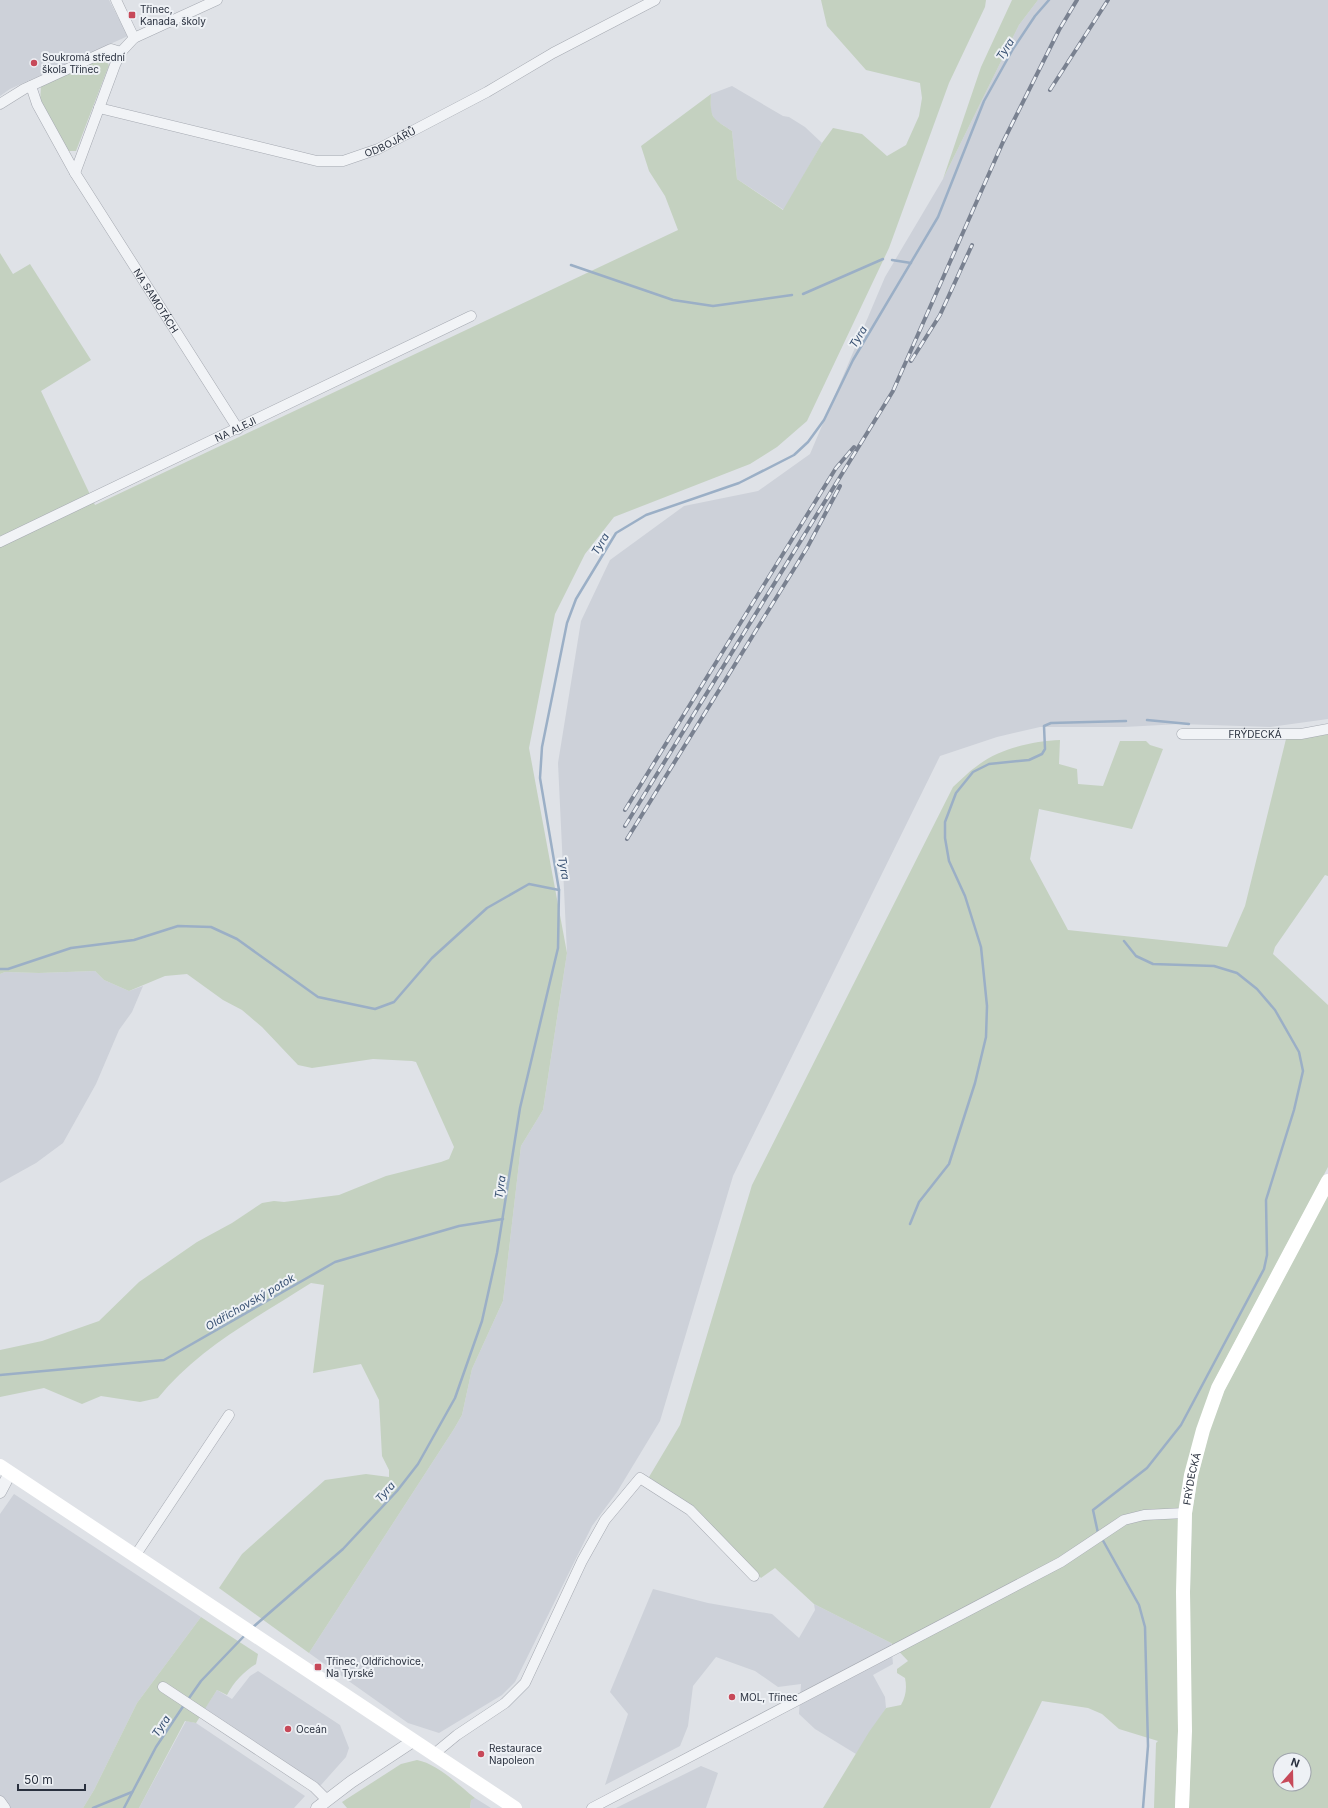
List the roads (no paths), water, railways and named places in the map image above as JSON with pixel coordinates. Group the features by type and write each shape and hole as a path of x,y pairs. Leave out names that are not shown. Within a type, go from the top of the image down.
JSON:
{"main road":[{"name":"FRÝDECKÁ","path":"1182,1808 1185,1731 1183,1592 1185,1513 1191,1475 1203,1430 1218,1388 1328,1181"},
{"path":"5,1470 515,1808"}],"street":[{"path":"116,0 134,38"},
{"path":"75,173 121,52 134,38 217,0"},
{"name":"ODBOJÁŘŮ","path":"100,108 318,161 343,161 378,149 487,92 553,53 655,0"},
{"path":"0,104 31,86 111,49 121,52"},
{"name":"NA SAMOTÁCH","path":"31,86 37,104 75,173 238,429"},
{"name":"NA ALEJI","path":"0,542 238,429 470,316"},
{"name":"FRÝDECKÁ","path":"1182,734 1300,734 1328,729"},
{"path":"135,1556 229,1415"},
{"path":"0,1492 5,1470"},
{"path":"434,1754 457,1735 505,1703 525,1683 582,1561 605,1520 640,1478 690,1510 754,1576"},
{"path":"592,1808 1061,1562 1100,1534 1124,1520 1144,1515 1185,1513"},
{"path":"163,1687 314,1787 327,1800"},
{"path":"317,1808 413,1740"},
{"path":"0,1801 5,1808"}],"waterway":[{"name":"Tyra","path":"252,1628 343,1549 397,1491 418,1464 455,1398 482,1321 497,1253 520,1108 558,948 559,890 540,778 542,747 567,623 576,599 616,533 646,515 739,483 794,455 808,442 824,420 853,360 938,217 984,101 1013,49 1035,16 1049,0"},
{"path":"803,294 883,259"},
{"path":"892,260 911,263"},
{"path":"571,265 673,300 713,306 792,295"},
{"path":"1147,720 1189,724"},
{"path":"910,1224 919,1202 949,1164 975,1083 986,1037 987,1006 981,947 965,896 949,861 945,838 945,822 956,793 973,772 989,764 1029,760 1042,754 1045,749 1044,726 1051,723 1126,721"},
{"path":"0,969 8,969 71,948 134,940 178,926 211,927 237,939 318,997 375,1009 394,1002 432,958 487,908 529,884 559,890"},
{"path":"1098,1533 1093,1510 1147,1468 1181,1425 1264,1269 1267,1255 1266,1200 1294,1110 1303,1071 1299,1052 1275,1010 1257,989 1237,973 1214,966 1153,964 1136,956 1124,941"},
{"name":"Oldřichovský potok","path":"0,1375 164,1360 335,1262 459,1226 503,1219"},
{"path":"1101,1537 1139,1605 1145,1627 1148,1746 1143,1808"},
{"name":"Tyra","path":"187,1701 201,1681 246,1634"},
{"name":"Tyra","path":"124,1808 156,1747 184,1705"},
{"path":"93,1808 132,1792"}],"railway":[{"path":"625,826 893,391 1003,142 1059,30 1077,0"},
{"path":"1050,90 1108,0"},
{"path":"911,361 940,315 972,245"},
{"path":"625,810 836,468 854,447"},
{"path":"627,839 807,548 840,486"}],"place":[{"name":"Třinec, Kanada, školy","path":"132,15"},
{"name":"Soukromá střední škola Třinec","path":"34,63"},
{"name":"Třinec, Oldřichovice, Na Tyrské","path":"318,1667"},
{"name":"MOL, Třinec","path":"732,1697"},
{"name":"Oceán","path":"288,1729"},
{"name":"Restaurace Napoleon","path":"481,1754"}]}
